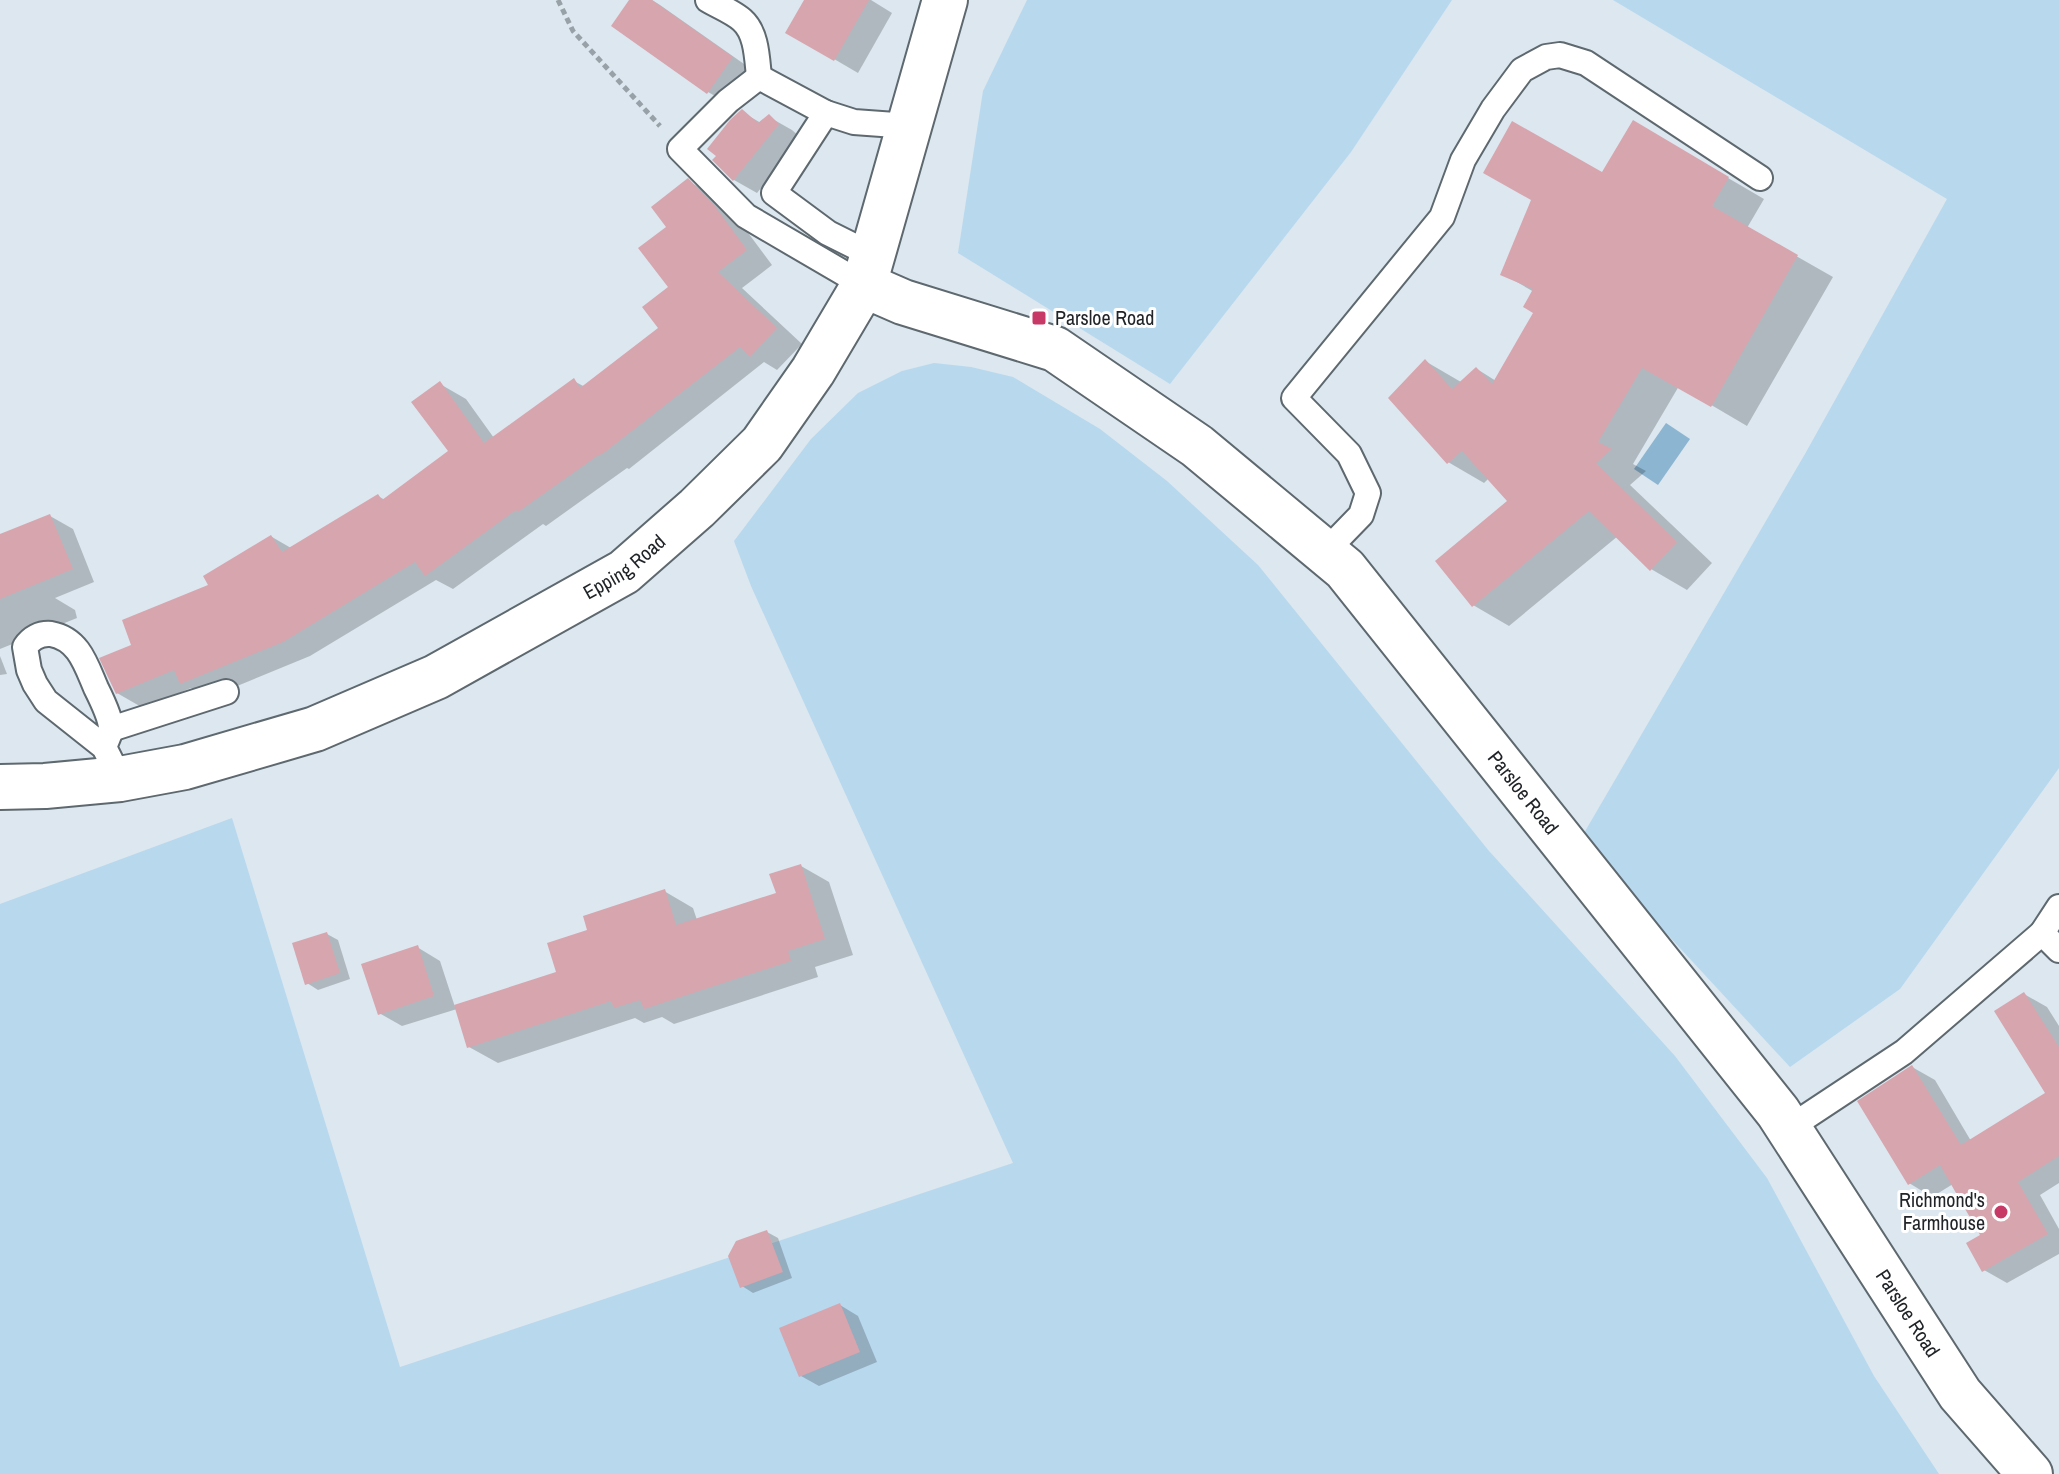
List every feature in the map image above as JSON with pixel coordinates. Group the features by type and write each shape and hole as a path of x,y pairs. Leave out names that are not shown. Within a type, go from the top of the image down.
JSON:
{"street":[{"name":"Epping Road","path":"0,787 45,786 112,751 185,767 315,729 436,677 624,572 697,508 762,444 813,371 868,270 945,0"},
{"name":"Parsloe Road","path":"868,270 903,302 1055,349 1197,446 1345,569 1750,1076 1789,1128 1960,1394 2030,1474"}],"lane":[{"path":"708,0 743,21 756,50 759,77"},
{"path":"1325,552 1361,515 1368,493 1349,454 1294,398 1442,217 1463,160 1493,109 1522,70 1546,57 1560,55 1586,63 1760,178"},
{"path":"759,77 728,101 680,149 746,216 868,270"},
{"path":"759,77 826,113 854,122 909,126"},
{"path":"826,113 774,193 828,233 868,270"},
{"path":"112,751 226,692"},
{"path":"1789,1128 1904,1052 2050,942 2059,907"}],"path":[{"path":"558,0 573,31 680,149"}],"shaded area":[{"path":"1027,0 1452,0 1351,152 1170,384 958,253 983,91"},
{"path":"1613,0 2059,0 2059,768 1900,989 1790,1067 1580,840 1805,454 1947,199"},
{"path":"934,363 971,367 1013,377 1100,429 1167,481 1258,565 1489,851 1675,1056 1767,1178 1874,1376 1939,1474 0,1474 0,904 232,818 400,1367 1013,1163 751,586 734,541 811,439 858,393 902,371"},
{"path":"1666,423 1690,439 1658,485 1634,469"}],"building":[{"path":"629,0 652,0 733,57 707,94 611,26"},
{"path":"804,0 869,0 834,61 785,33"},
{"path":"742,109 758,123 769,114 779,124 733,181 712,160 716,156 707,149"},
{"path":"1633,120 1729,177 1712,206 1798,255 1711,407 1642,368 1598,442 1612,449 1596,463 1677,542 1650,571 1589,511 1472,607 1435,561 1507,501 1462,451 1447,464 1388,398 1425,359 1452,389 1476,367 1492,384 1533,313 1523,307 1533,289 1500,275 1531,200 1483,173 1512,121 1602,172"},
{"path":"688,178 714,205 747,250 718,272 777,328 750,357 740,347 601,455 518,512 516,510 425,576 415,562 283,642 180,684 174,670 116,694 99,658 131,645 122,620 208,585 203,576 271,535 282,552 378,494 382,500 448,451 411,402 440,381 484,443 574,378 580,388 658,328 642,307 668,287 638,248 666,227 651,207"},
{"path":"50,514 73,569 0,599 0,534"},
{"path":"801,864 825,939 788,951 791,961 644,1009 640,1000 614,1008 611,1001 467,1048 454,1005 556,972 547,943 587,930 583,916 665,889 676,925 776,893 769,874"},
{"path":"327,932 340,973 305,985 292,943"},
{"path":"418,945 434,996 378,1015 361,964"},
{"path":"2024,992 2059,1047 2059,1156 2018,1182 2048,1234 1982,1272 1966,1243 1980,1235 1940,1165 1908,1185 1857,1101 1912,1065 1961,1145 2045,1093 1994,1011"},
{"path":"767,1230 783,1272 740,1288 728,1256 736,1241"},
{"path":"840,1303 860,1352 799,1377 779,1328"}],"place":[{"name":"Parsloe Road","path":"1039,318"},
{"name":"Richmond's Farmhouse","path":"2001,1212"}]}
